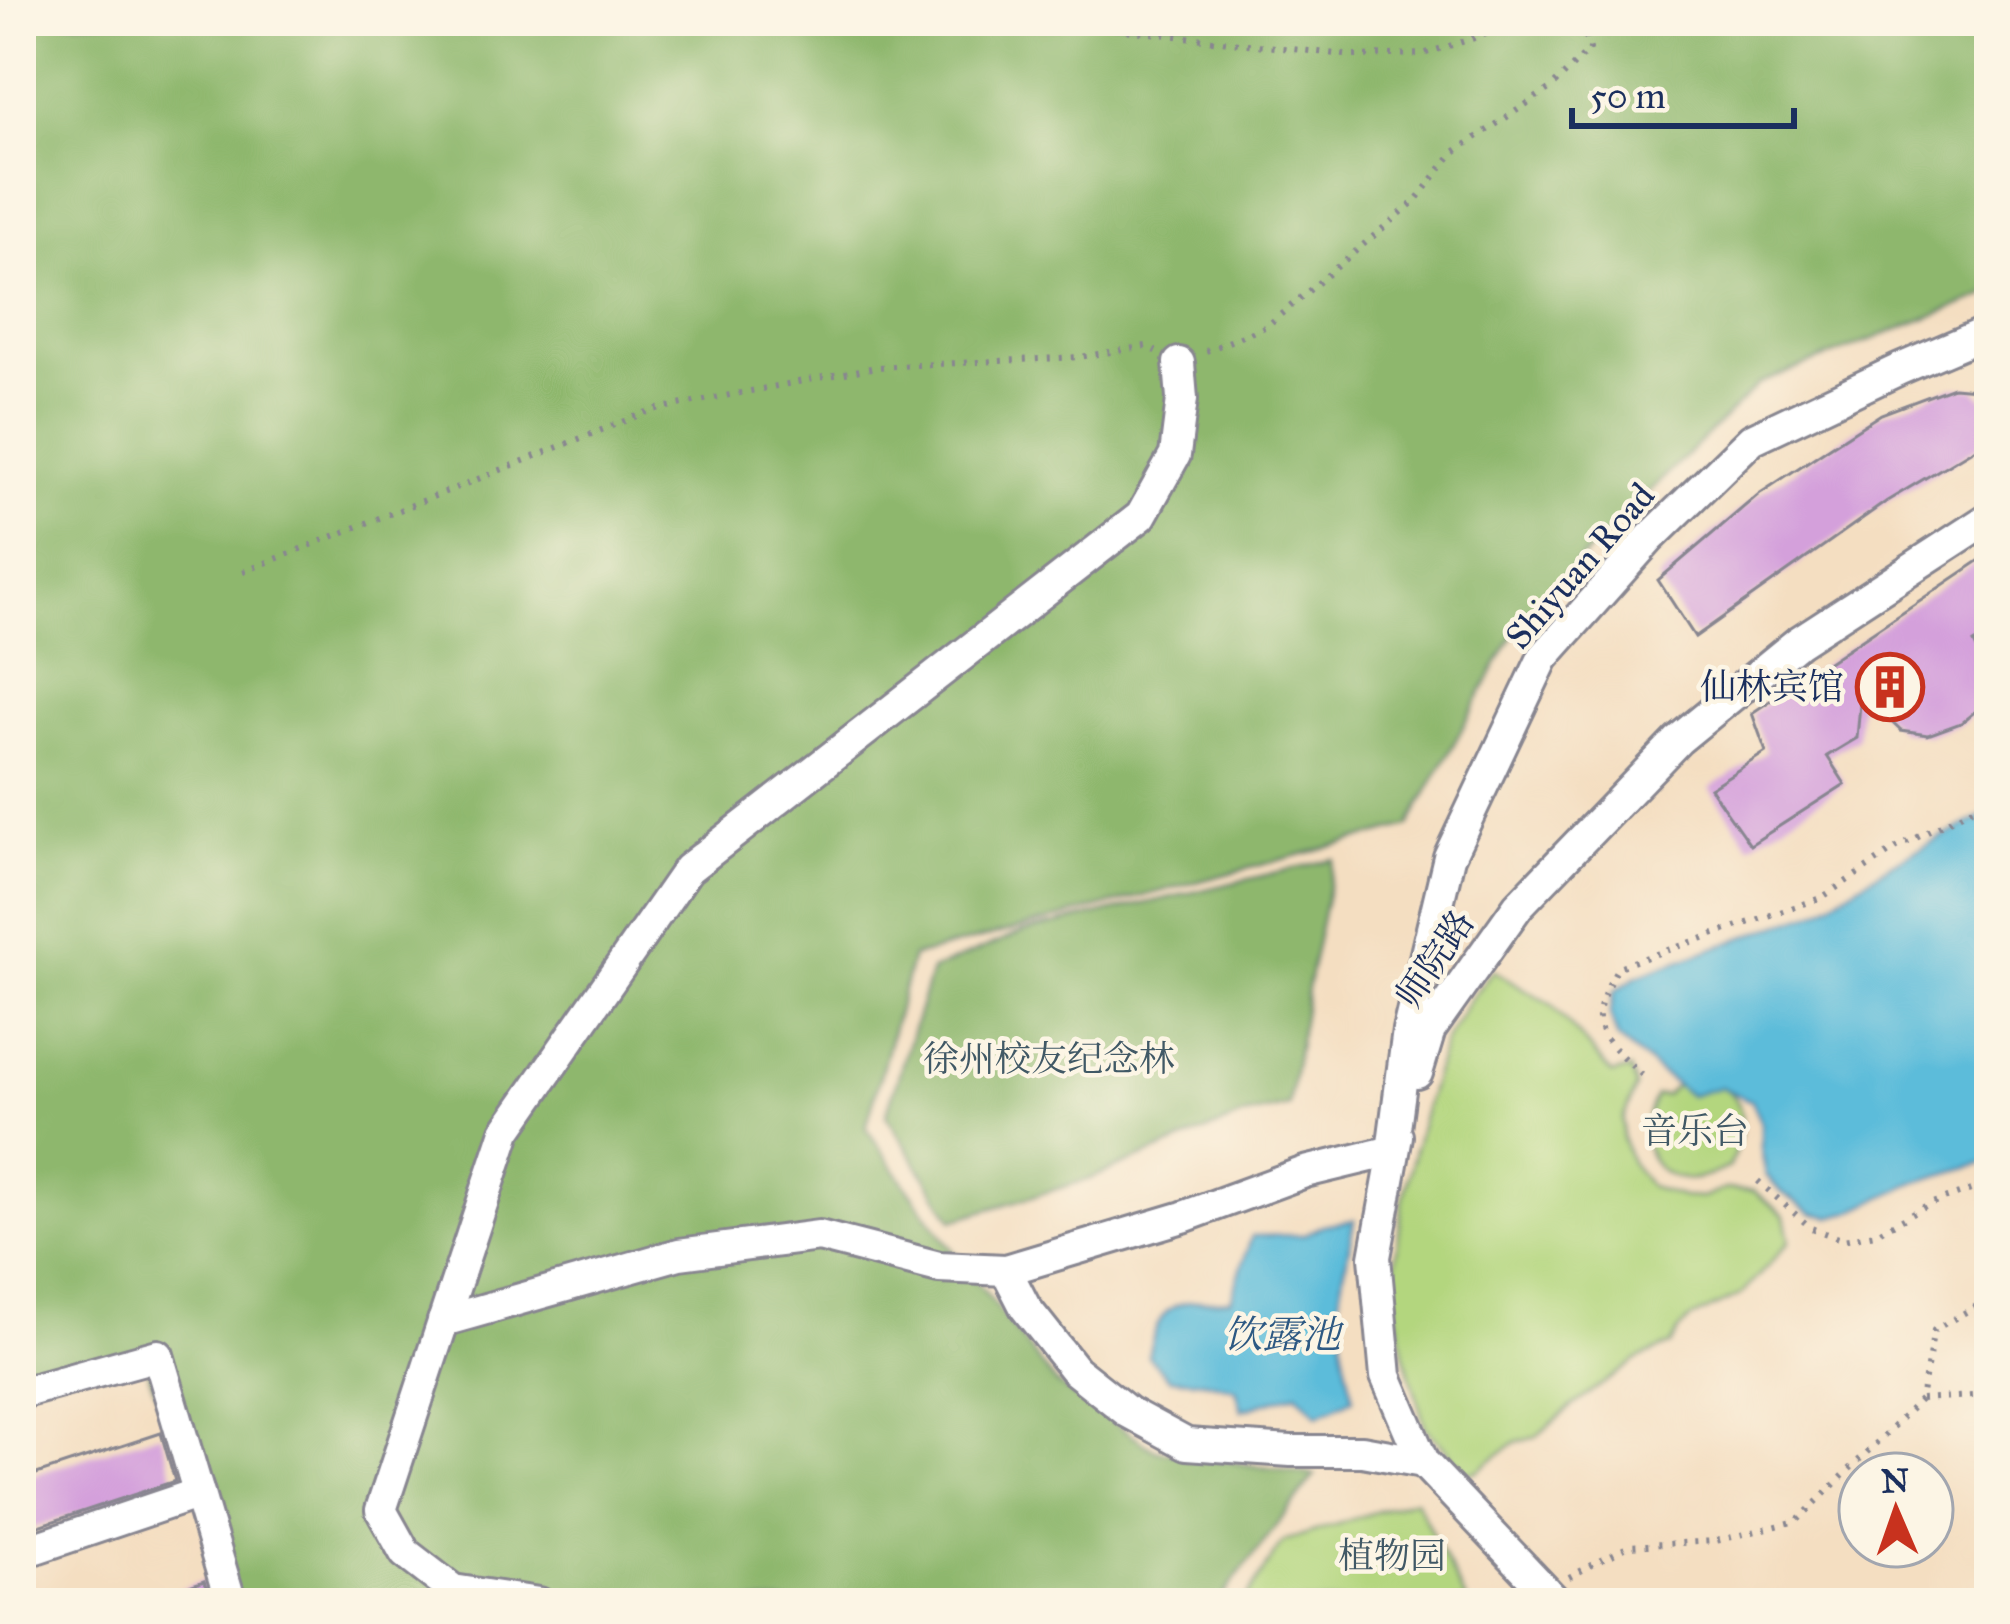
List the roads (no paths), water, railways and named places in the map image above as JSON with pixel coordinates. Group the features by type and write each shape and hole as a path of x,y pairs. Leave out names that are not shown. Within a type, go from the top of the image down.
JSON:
{"street":[{"name":"Shiyuan Road","path":"1392,1151 1408,1030 1449,857 1543,658 1650,538 1752,439 1989,331"},
{"path":"539,1603 453,1590 405,1553 381,1510 506,1131 688,868 1141,516 1175,455 1182,398 1179,363"},
{"name":"师院路","path":"1551,1596 1423,1462 1386,1376 1375,1257 1392,1151 1430,1030 1518,906 1678,740 1798,642 1989,518"},
{"path":"442,1321 679,1255 819,1236 939,1268 1006,1270 1184,1217 1305,1172 1392,1151"},
{"path":"1006,1270 1025,1306 1075,1370 1128,1412 1187,1444 1362,1451 1423,1462"},
{"path":"21,1393 158,1354 231,1603"},
{"path":"21,1553 199,1493"}],"water":[{"path":"1989,813 1989,1161 1913,1183 1850,1212 1831,1217 1812,1213 1766,1175 1761,1123 1751,1101 1721,1087 1690,1096 1618,1039 1610,1014 1614,992 1637,976 1819,910 1894,862"},
{"name":"饮露池","path":"1354,1220 1339,1300 1353,1398 1318,1415 1297,1393 1242,1410 1236,1389 1169,1378 1148,1356 1159,1322 1174,1306 1231,1299 1252,1236 1303,1235 1323,1225"}],"place":[{"name":"仙林宾馆","path":"1890,687"}],"park label":[{"name":"徐州校友纪念林","path":"1049,1059"},
{"name":"音乐台","path":"1695,1131"},
{"name":"植物园","path":"1392,1556"}]}
